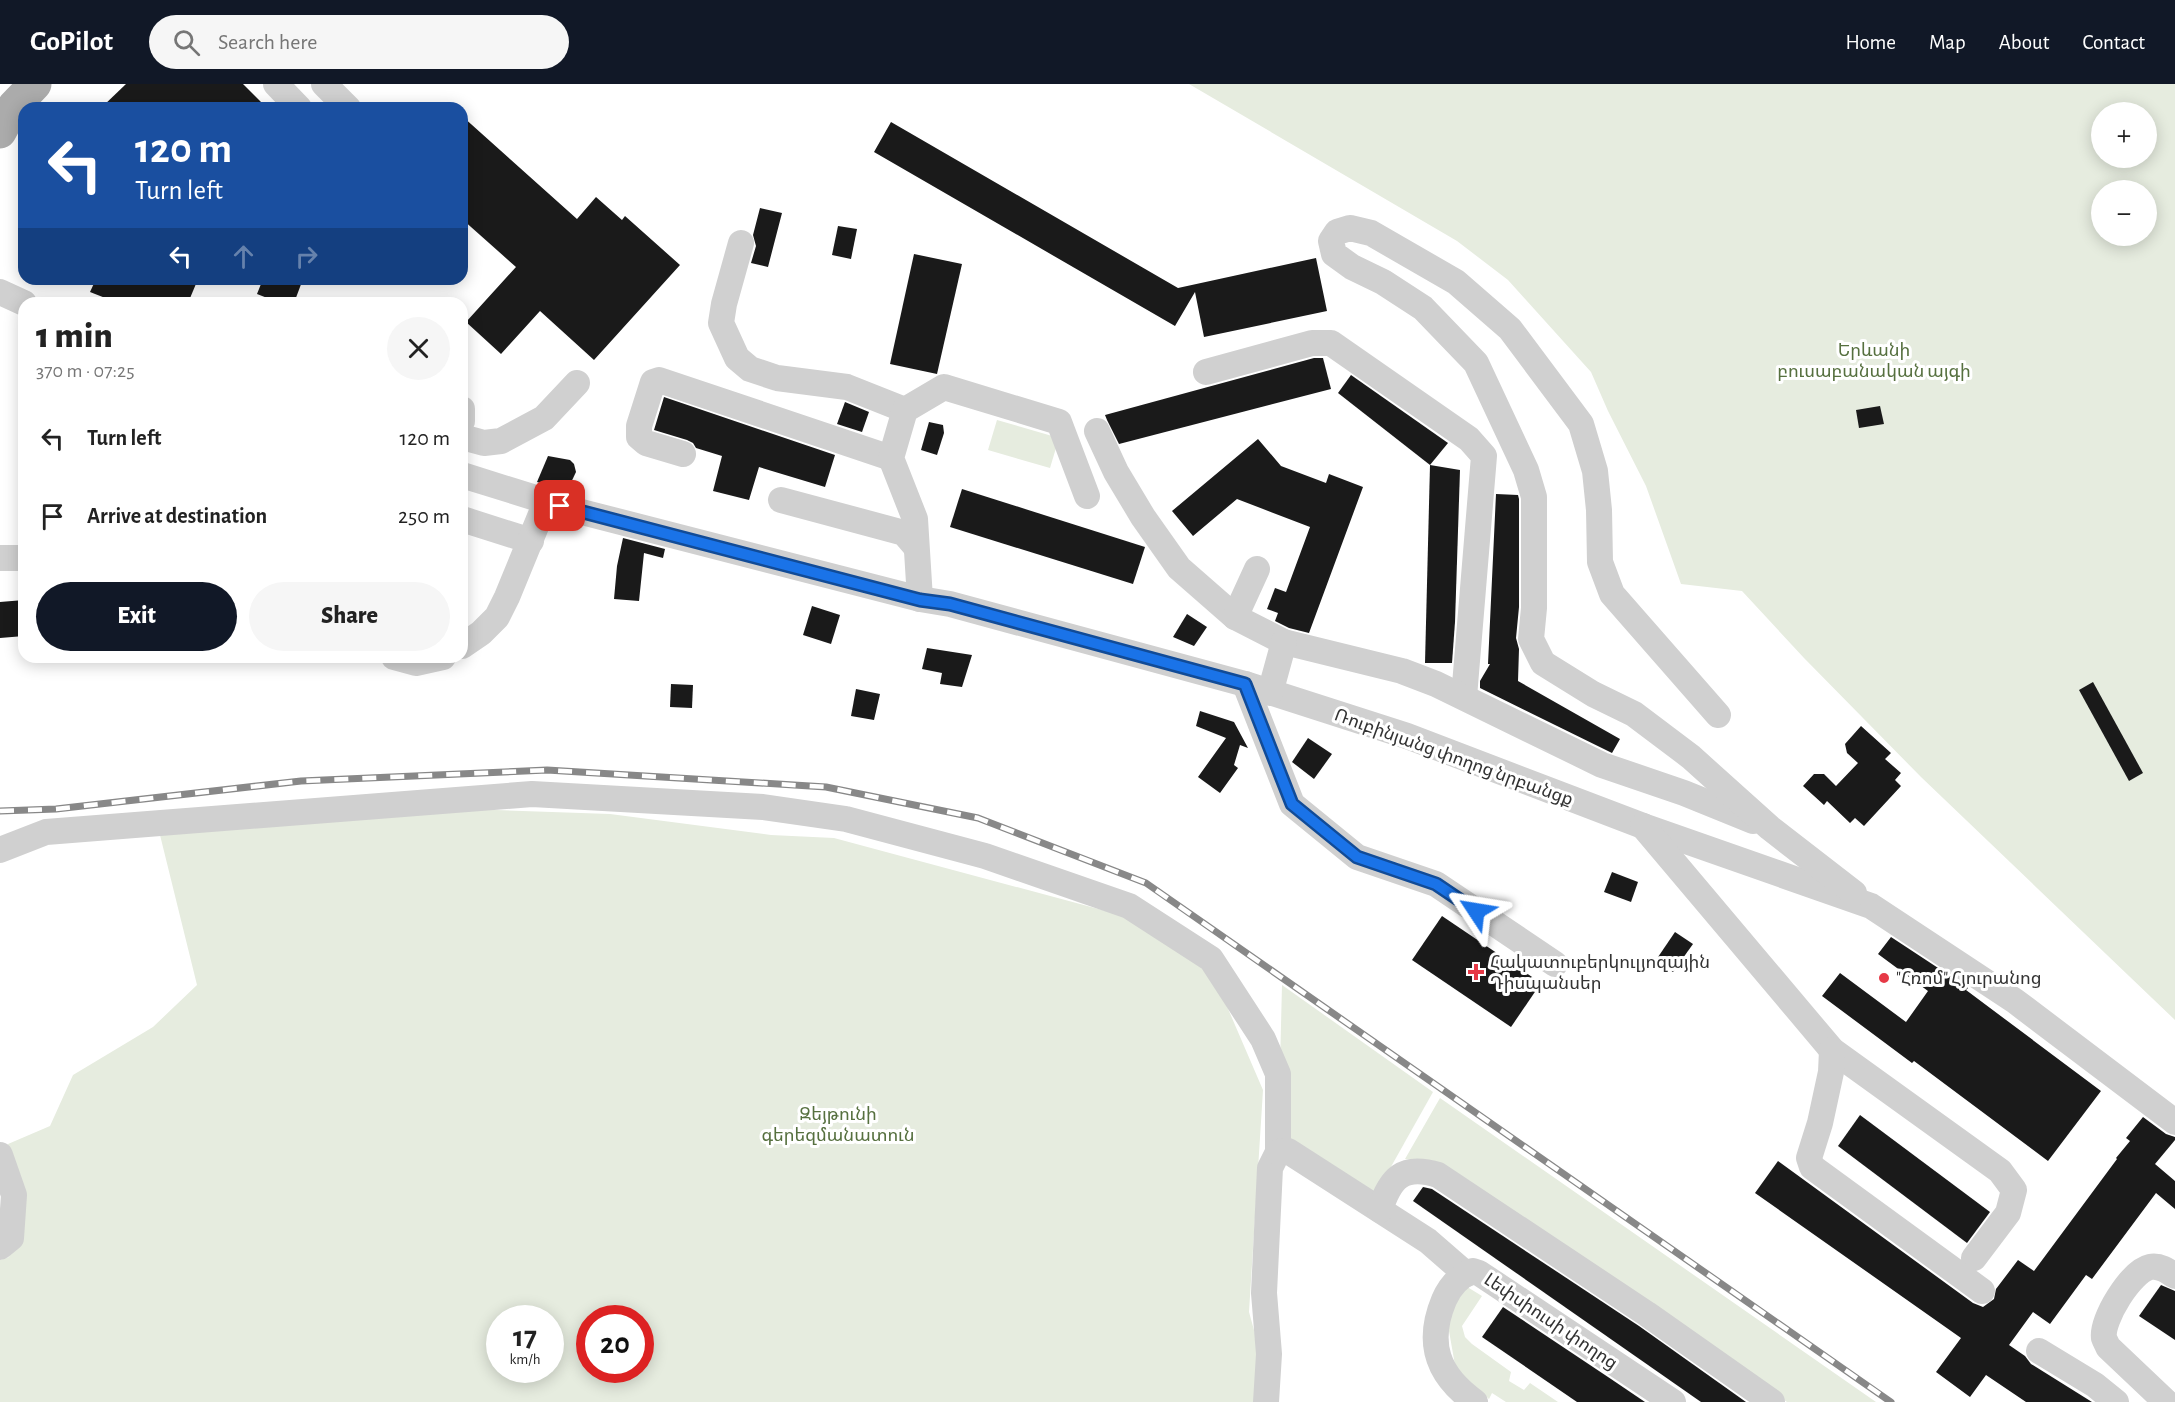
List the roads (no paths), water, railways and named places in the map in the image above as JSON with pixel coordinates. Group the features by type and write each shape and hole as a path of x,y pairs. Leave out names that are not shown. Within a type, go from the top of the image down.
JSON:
{"main road":[{"path":"19,102 35,84"},
{"path":"0,132 18,103"}],"street":[{"path":"276,84 293,102"},
{"path":"324,84 342,102"},
{"path":"1718,716 1612,594 1599,561 1599,510 1595,471 1581,424 1510,329 1456,282 1371,234 1350,228 1337,232 1331,241 1334,254 1423,308 1476,363 1526,470 1534,497 1534,608 1531,639 1543,663 1593,694 1634,714 1691,758 1770,828 1871,906"},
{"path":"741,243 721,323 737,358 750,369 777,378 848,387 905,410"},
{"path":"0,292 18,300"},
{"path":"1206,372 1312,343 1331,344 1468,439 1484,456 1464,696"},
{"path":"684,454 646,443 639,437 639,426 653,382 659,380 891,458"},
{"path":"468,439 484,443 501,441 544,418 577,383"},
{"path":"920,600 915,519 891,458 905,410 945,387 1059,422 1087,496"},
{"path":"1097,431 1116,472 1143,518 1179,568 1235,617 1284,642 1402,671 1464,696 1602,765 1684,793 1770,828"},
{"name":"Ռուբինյանց փողոց նրբանցք","path":"468,477 546,502 920,600 950,604 1245,684 1407,736 1643,826 1871,906 2014,1001 2175,1122"},
{"path":"781,500 904,534 916,547"},
{"path":"468,642 497,617 546,502"},
{"path":"468,521 531,541"},
{"path":"0,558 18,558"},
{"path":"1235,617 1257,569"},
{"path":"1270,693 1284,642"},
{"path":"1245,684 1292,804 1357,857 1436,884 1555,964"},
{"path":"0,850 46,832 532,794 763,807 846,819 985,856 1129,906 1211,959 1263,1040 1278,1074 1278,1152 1270,1168 1264,1293 1269,1354 1266,1402"},
{"path":"1643,826 1832,1050 2000,1171 2014,1190 2008,1213 1974,1258"},
{"path":"1832,1050 1831,1072 1809,1158 1812,1167 1982,1291"},
{"path":"1278,1152 1288,1151 1428,1241 1466,1274"},
{"path":"0,1155 15,1195 11,1238 0,1247"},
{"path":"1380,1210 1391,1184 1398,1176 1408,1171 1438,1175 1647,1314 1772,1402"},
{"path":"2166,1402 2108,1347 2104,1338 2107,1320 2128,1282 2137,1273 2151,1266 2165,1268 2175,1276"},
{"name":"Լեփսիուսի փողոց","path":"1475,1402 1461,1392 1448,1377 1435,1348 1435,1326 1448,1293 1457,1280 1473,1271 1673,1402"},
{"path":"2039,1351 2085,1379 2116,1402"}],"railway":[{"path":"0,811 56,809 301,781 547,770 826,787 978,818 1146,883 1891,1402"}],"place":[{"name":"Հակատուբերկուլյոզային Դիսպանսեր","path":"1476,972"},
{"name":"\"Հռոմ\" Հյուրանոց","path":"1884,978"}],"park label":[{"name":"Երևանի բուսաբանական այգի","path":"1874,360"},
{"name":"Զեյթունի գերեզմանատուն","path":"838,1124"}]}
